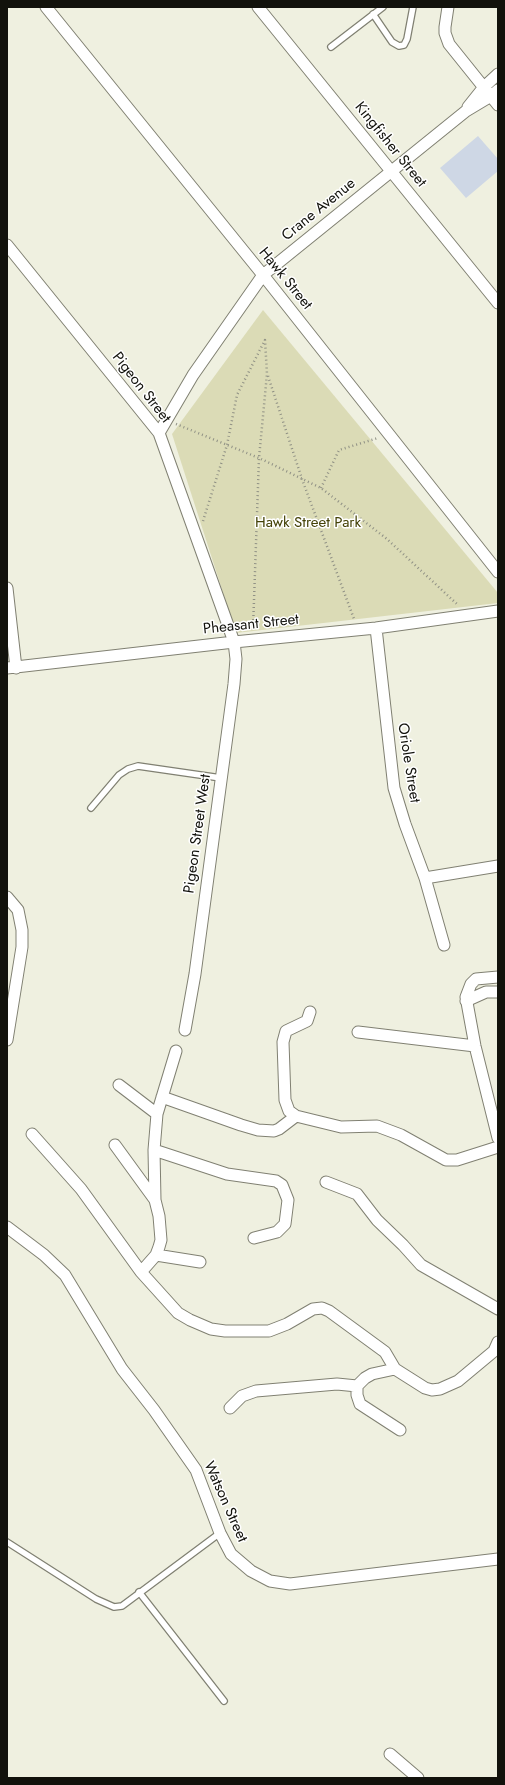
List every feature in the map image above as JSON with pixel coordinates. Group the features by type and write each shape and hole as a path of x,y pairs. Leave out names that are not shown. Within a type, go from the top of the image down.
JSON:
{"street":[{"name":"Hawk Street","path":"46,7 263,275 498,572"},
{"name":"Kingfisher Street","path":"258,7 498,303"},
{"path":"448,7 445,27 449,44 484,87 496,97"},
{"name":"Crane Avenue","path":"466,111 484,87 498,74"},
{"name":"Crane Avenue","path":"159,433 193,375 263,275 466,111 496,97"},
{"name":"Pigeon Street","path":"7,245 159,433 234,642"},
{"path":"7,588 11,668"},
{"name":"Pheasant Street","path":"11,668 234,642 376,628 498,611"},
{"name":"Oriole Street","path":"376,628 394,788 405,824 425,878 444,945"},
{"name":"Pigeon Street West","path":"185,1030 195,974 234,684 236,659 234,642"},
{"path":"425,878 498,866"},
{"path":"7,897 18,910 22,930 22,947 7,1040"},
{"path":"498,977 480,978 473,981 467,992 466,1001 475,1046 498,1138"},
{"path":"466,1001 486,992 498,992"},
{"path":"310,1012 307,1021 286,1031 283,1042 285,1100 289,1111 296,1116 341,1127 377,1126 384,1128 402,1135 446,1160 457,1160 498,1147"},
{"path":"358,1032 475,1046"},
{"path":"141,1272 156,1255 161,1240 159,1216 155,1200 154,1150 157,1114 176,1051"},
{"path":"119,1085 157,1114"},
{"path":"162,1097 258,1130 274,1131 280,1129 296,1116"},
{"path":"32,1134 81,1189 141,1272 178,1313 190,1320 211,1329 239,1332 269,1331 287,1324 313,1309 322,1308 329,1311 385,1352 395,1369 425,1388 432,1390 440,1389 458,1381 497,1350"},
{"path":"115,1145 155,1200"},
{"path":"154,1150 227,1174 274,1181 282,1185 288,1200 285,1224 277,1232 254,1238"},
{"path":"326,1182 357,1194 377,1220 421,1265 498,1308"},
{"name":"Watson Street","path":"7,1227 44,1255 65,1275 122,1369 154,1410 196,1470 220,1533 231,1554 251,1571 270,1581 290,1584 498,1559"},
{"path":"156,1255 200,1262"},
{"path":"230,1408 242,1396 256,1391 337,1384 356,1386 372,1374 395,1369"},
{"path":"356,1386 360,1404 400,1430"},
{"path":"390,1754 418,1778"}],"lane":[{"path":"331,47 382,7"},
{"path":"373,14 392,42 399,46 404,45 407,39 414,7"},
{"path":"91,808 119,775 128,769 138,766 221,778"},
{"path":"7,1542 107,1605 122,1606 220,1533"},
{"path":"139,1592 224,1701"}],"path":[{"path":"197,538 227,444 238,395 265,340 267,374 259,458 253,640"},
{"path":"267,374 302,479 358,630"},
{"path":"166,420 259,458 321,488 387,539 469,615"},
{"path":"321,488 339,450 390,435"}],"green space":[{"name":"Hawk Street Park","path":"263,310 498,593 498,603 236,633 172,434"}],"building":[{"path":"478,136 498,159 498,171 466,198 440,168"}]}
